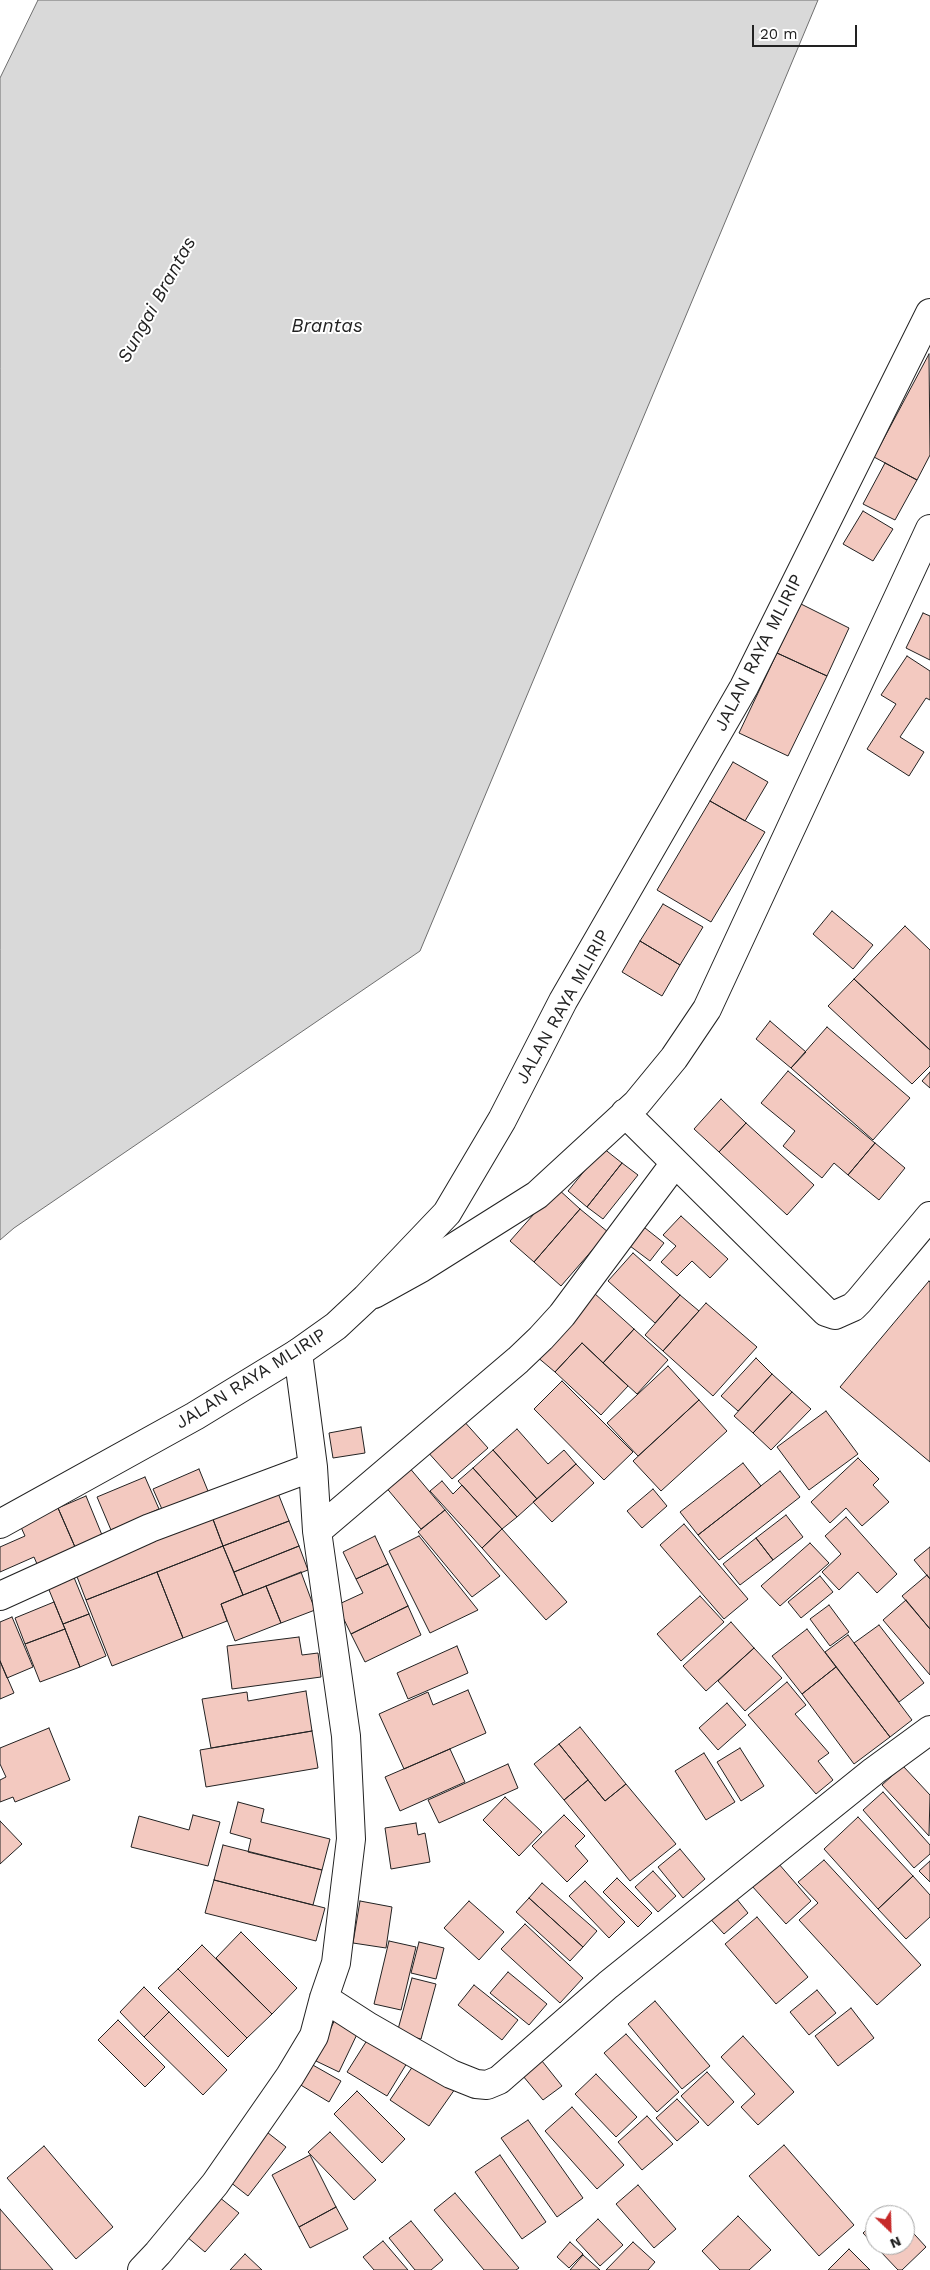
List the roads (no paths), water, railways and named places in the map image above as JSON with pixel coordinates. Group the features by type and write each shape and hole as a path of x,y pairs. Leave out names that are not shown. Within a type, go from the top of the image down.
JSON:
{"street":[{"name":"JALAN RAYA MLIRIP","path":"0,1524 195,1416 298,1353 336,1326 366,1298 447,1213 502,1120 563,1002 744,687 930,313"},
{"path":"366,1298 421,1268 537,1195 636,1103 674,1058 707,1009 930,529"},
{"path":"625,1113 826,1312 835,1316 853,1307 859,1301 930,1216"},
{"path":"317,1531 541,1338 562,1315 675,1163"},
{"path":"142,2270 215,2184 290,2076 314,2036 336,1963 351,1839 346,1736 317,1531 312,1467 298,1353"},
{"path":"0,1596 150,1528 312,1467"},
{"path":"324,1998 369,2027 452,2074 476,2084 487,2085 499,2080 608,1985 874,1772 930,1730"}],"water":[{"name":"Brantas","path":"38,0 818,0 420,951 14,1228 0,1240 0,78"}],"water label":[{"name":"Sungai Brantas","path":"157,300"}]}
